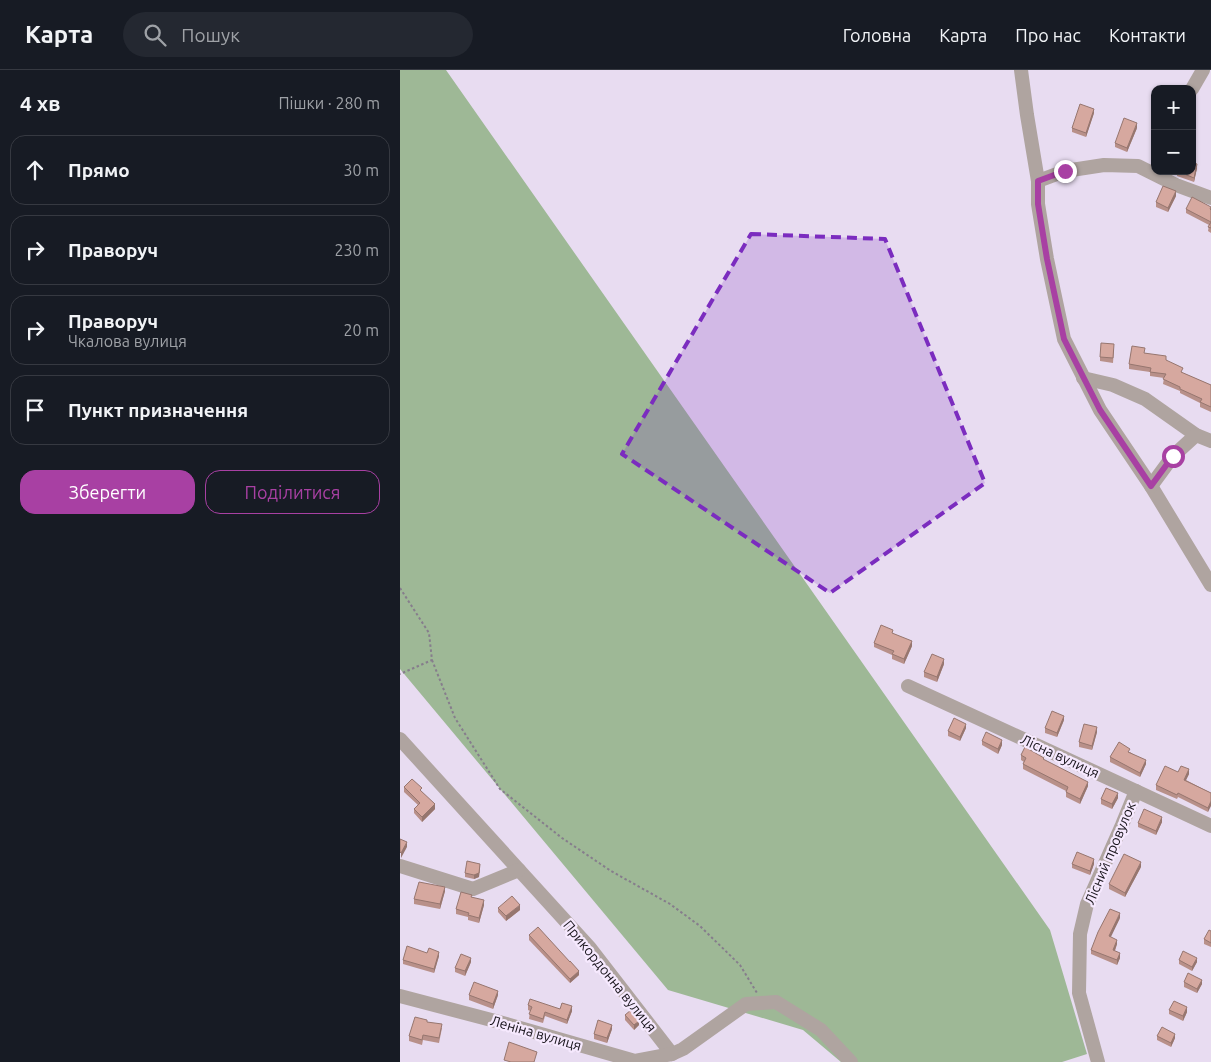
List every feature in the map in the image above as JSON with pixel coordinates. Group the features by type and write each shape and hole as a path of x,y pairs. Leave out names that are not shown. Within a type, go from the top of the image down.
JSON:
{"street":[{"path":"1021,70 1038,181 1038,204 1047,259 1064,339 1100,410 1151,486 1211,585"},
{"path":"1194,85 1203,70"},
{"path":"1038,181 1065,171 1104,165 1138,166 1151,171"},
{"path":"1158,175 1176,185 1211,198"},
{"path":"1083,378 1113,384 1145,399 1196,435 1211,441"},
{"path":"1151,486 1173,456 1196,435"},
{"name":"Лісна вулиця","path":"908,686 1211,826"},
{"name":"Прикордонна вулиця","path":"400,739 590,948 672,1054"},
{"name":"Лісний провулок","path":"1098,1062 1079,992 1080,934 1087,904 1136,790"},
{"path":"400,866 473,889 519,870"},
{"name":"Леніна вулиця","path":"400,996 635,1061 672,1054"},
{"path":"672,1054 683,1049 746,1004 776,1002 821,1030 852,1062"}],"path":[{"path":"400,588 429,633 432,660 455,718 500,789 562,838 611,871 670,904 700,926 740,965 764,1003"},
{"path":"400,674 432,660"}],"highlighted area":[{"path":"751,234 885,239 985,483 830,593 622,454"}],"green space":[{"path":"400,70 446,70 1050,930 1087,1054 1062,1062 841,1062 803,1030 668,990 400,669"}],"building":[{"path":"1080,104 1094,109 1086,133 1072,128"},
{"path":"1124,118 1137,123 1127,148 1115,143"},
{"path":"1163,186 1176,191 1168,208 1156,202"},
{"path":"1192,197 1211,207 1211,222 1186,209"},
{"path":"1101,343 1114,344 1113,358 1100,357"},
{"path":"1132,346 1145,348 1144,353 1166,356 1166,360 1183,368 1181,372 1211,385 1211,407 1200,402 1202,399 1163,379 1166,374 1150,372 1151,368 1129,364"},
{"path":"881,625 893,630 892,633 912,641 904,659 892,654 894,651 874,643"},
{"path":"932,654 944,659 937,677 924,672"},
{"path":"1052,711 1064,716 1057,733 1045,728"},
{"path":"954,718 966,724 960,737 948,731"},
{"path":"1084,724 1097,727 1092,746 1079,742"},
{"path":"986,732 1002,740 998,749 982,741"},
{"path":"1119,742 1130,749 1128,752 1146,760 1140,773 1110,757"},
{"path":"1025,747 1043,759 1088,782 1080,799 1066,792 1068,787 1023,764 1026,758 1021,755"},
{"path":"1165,766 1178,772 1181,766 1189,769 1184,780 1211,793 1211,801 1208,808 1178,793 1177,795 1156,785"},
{"path":"412,779 422,788 420,790 435,804 422,817 414,809 420,803 404,787"},
{"path":"1106,788 1118,793 1112,804 1101,799"},
{"path":"1144,809 1162,817 1156,831 1138,823"},
{"path":"400,839 407,842 401,853 400,852"},
{"path":"1077,852 1094,859 1090,871 1072,864"},
{"path":"1124,854 1141,862 1125,893 1109,884"},
{"path":"467,861 480,864 479,873 474,875 465,873"},
{"path":"419,882 445,887 440,904 414,899"},
{"path":"461,892 484,900 479,918 456,909"},
{"path":"512,896 520,905 506,916 498,908"},
{"path":"1110,909 1120,913 1109,936 1117,940 1113,950 1120,953 1117,960 1091,950"},
{"path":"538,927 579,971 570,979 529,935"},
{"path":"1209,930 1211,931 1211,943 1204,939"},
{"path":"407,946 427,953 429,948 439,952 434,969 403,960"},
{"path":"1183,951 1197,958 1192,967 1179,960"},
{"path":"461,954 471,958 465,971 455,968"},
{"path":"1188,973 1202,980 1197,989 1184,982"},
{"path":"474,982 498,991 493,1004 469,995"},
{"path":"530,999 560,1009 562,1003 572,1006 567,1020 545,1012 543,1019 529,1014 532,1007 528,1005"},
{"path":"1174,1001 1187,1007 1183,1016 1169,1010"},
{"path":"631,1010 639,1021 634,1025 625,1015"},
{"path":"415,1017 427,1020 427,1022 442,1024 439,1038 423,1035 422,1040 409,1036"},
{"path":"598,1020 612,1025 607,1038 594,1034"},
{"path":"1162,1027 1175,1034 1171,1043 1157,1036"},
{"path":"509,1042 537,1052 534,1062 511,1062 504,1060"}],"route":[{"path":"1065,171 1038,181 1038,204 1047,259 1064,339 1100,410 1151,486 1173,456"}]}
